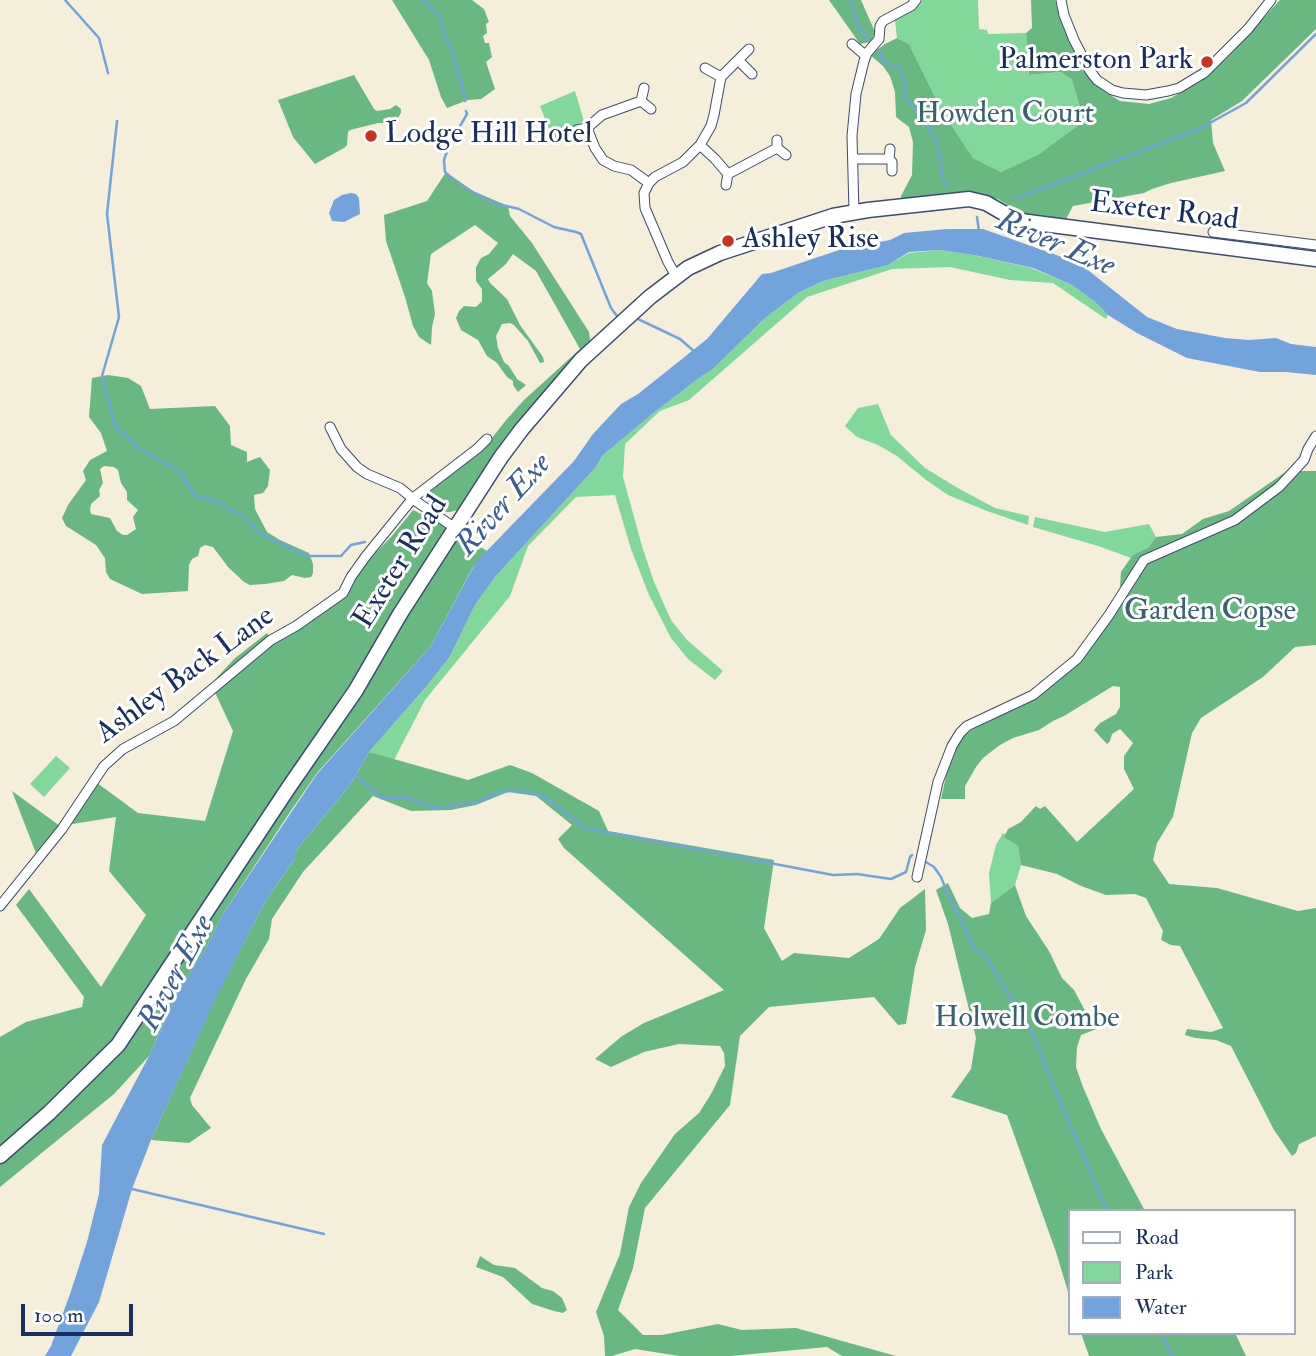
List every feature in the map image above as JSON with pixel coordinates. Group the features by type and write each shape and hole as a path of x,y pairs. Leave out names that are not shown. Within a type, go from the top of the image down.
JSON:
{"main road":[{"name":"Exeter Road","path":"0,1156 49,1113 118,1045 356,690 400,614 501,457 559,384 600,341 676,276 720,253 833,216 953,200 977,201 1006,216 1038,224 1316,259"}],"street":[{"path":"854,212 852,136 856,93 866,56 879,40 883,21 911,6 916,0"},
{"path":"1061,0 1074,40 1097,80 1112,90 1146,95 1168,92 1204,74 1248,29 1271,0"},
{"path":"852,44 866,56"},
{"path":"676,276 645,208 644,193 655,177 683,162 700,145 711,126 721,77 749,49"},
{"path":"738,60 752,74"},
{"path":"705,68 721,77"},
{"path":"641,101 644,88"},
{"path":"641,101 651,109"},
{"path":"577,130 587,128 602,115 641,101"},
{"path":"587,128 603,160 631,170 649,183"},
{"path":"726,185 728,174 777,144 786,155"},
{"path":"700,145 728,174"},
{"path":"854,159 889,154 892,171"},
{"path":"1213,232 1316,245"},
{"path":"330,427 341,449 357,467 400,488 455,528"},
{"path":"917,877 942,771 960,733 967,726 1033,695 1077,659 1110,615 1144,560 1235,520 1279,487 1304,460 1316,436"},
{"name":"Exeter Road","path":"413,498 486,439"},
{"name":"Ashley Back Lane","path":"0,906 62,829 104,766 123,749 174,722 271,640 343,593 366,556 413,498"}],"green space":[{"path":"392,0 472,0 484,9 489,22 486,24 487,33 483,36 485,43 489,43 492,57 486,62 495,89 481,99 468,100 447,108 429,60"},
{"path":"829,0 861,0 875,32 871,42 860,44"},
{"name":"Howden Court","path":"922,0 978,0 979,29 987,30 988,34 1026,33 1029,75 1061,72 1072,80 1084,121 1039,154 1001,172 973,158 942,111 909,44 897,38 895,20 914,10"},
{"path":"1031,0 1055,0 1068,39 1088,73 1107,93 1120,101 1149,104 1171,98 1201,81 1229,56 1280,0 1316,0 1316,29 1242,101 1211,120 1213,143 1225,171 1171,183 1144,193 1073,206 1065,221 1029,218 998,199 974,195 900,202 912,175 913,142 909,127 896,117 895,92 890,76 870,55 897,38 909,44 942,111 973,158 1001,172 1039,154 1084,121 1072,80 1061,72 1029,75 1026,33 1032,28"},
{"path":"354,75 374,109 390,109 396,105 401,109 401,113 396,121 391,123 378,123 350,130 344,148 315,164 293,137 278,100"},
{"path":"575,91 584,121 553,139 540,106"},
{"path":"446,172 473,191 508,206 510,216 532,243 589,332 590,340 522,419 458,510 450,512 434,508 426,498 427,494 489,443 524,400 580,349 536,271 513,254 506,264 488,279 507,299 544,362 540,363 528,341 514,325 502,324 496,336 498,348 504,362 517,379 526,385 518,392 513,381 487,356 478,340 461,330 456,318 459,311 464,306 476,307 482,301 482,289 476,281 476,267 481,258 489,254 498,243 475,225 431,254 427,283 432,291 435,314 431,345 419,337 386,241 384,215 427,201"},
{"path":"940,250 1031,268 1072,285 1108,315 1106,319 1053,283 1010,280 950,267 892,269 807,297 689,400 660,411 625,444 623,477 654,582 671,620 687,640 723,671 715,680 688,659 671,638 649,595 631,549 615,495 576,497 528,546 510,596 425,700 394,760 369,752 449,658 475,605 495,577 596,467 602,456 713,369 764,319 798,293 823,281 888,265 909,253"},
{"path":"108,375 128,378 141,386 150,409 215,406 230,426 231,445 247,452 247,462 260,457 270,470 268,486 263,493 254,495 255,509 267,532 309,553 313,564 311,577 292,575 284,581 250,585 228,567 213,547 205,545 189,565 188,591 142,594 110,579 106,572 105,558 96,545 66,526 62,518 86,480 83,471 90,460 107,451 101,433 89,417 92,378","holes":["104,466 118,470 121,483 127,492 127,500 138,510 133,517 136,529 127,535 117,531 110,518 91,514 90,510 91,504 100,496 99,490 103,483 100,469"]},
{"path":"878,404 891,435 925,468 995,508 1029,516 1028,525 948,495 897,456 857,437 845,426 858,408"},
{"name":"Garden Copse","path":"1287,471 1316,471 1316,645 1295,647 1263,677 1201,718 1192,733 1173,817 1157,843 1153,860 1169,884 1217,888 1298,911 1316,908 1316,1136 1299,1144 1292,1156 1274,1130 1231,1046 1216,1040 1185,1035 1187,1029 1211,1032 1223,1028 1180,946 1161,940 1163,931 1146,898 1135,894 1106,895 1057,874 1021,865 1018,846 1004,837 1008,829 1021,822 1036,806 1040,809 1045,806 1077,842 1134,789 1124,769 1124,756 1133,743 1120,729 1112,734 1107,744 1094,730 1100,723 1116,714 1120,707 1120,687 1113,686 1039,730 1000,745 976,767 965,786 965,799 941,799 948,767 964,734 1036,697 1088,650 1128,593 1120,586 1121,572 1132,556 1149,547 1156,537 1182,534 1203,519 1229,511"},
{"path":"413,510 487,551 473,567 431,646 317,773 288,815 223,914 205,950 180,988 149,1056 114,1094 0,1187 0,1037 26,1022 82,1007 84,997 16,905 29,889 101,987 146,915 109,871 116,817 60,826 93,780 138,813 205,821 233,731 211,684 234,659 267,633 271,640 343,593 351,577 392,536"},
{"path":"1035,517 1105,532 1149,524 1156,537 1150,546 1131,558 1033,527"},
{"path":"369,752 468,780 510,765 532,773 599,811 608,831 774,860 764,928 782,961 794,953 849,958 879,939 900,908 925,889 926,930 915,967 906,1024 898,1025 874,997 769,1007 740,1036 730,1105 645,1208 633,1268 618,1310 643,1335 662,1335 718,1324 742,1330 796,1328 896,1356 842,1356 827,1347 731,1356 679,1356 635,1349 605,1356 604,1336 596,1312 620,1254 629,1207 641,1183 675,1134 699,1113 725,1066 724,1053 720,1046 679,1044 644,1052 611,1067 595,1059 622,1036 644,1023 724,990 564,848 558,839 572,825 536,796 508,792 476,805 451,810 411,811 373,796 303,872 272,919 269,939 246,979 190,1098 192,1105 211,1128 189,1143 151,1140 216,997 266,900 295,859 295,852 350,785"},
{"path":"56,756 70,768 44,797 30,784"},
{"path":"12,791 60,826 37,856"},
{"path":"1003,833 1018,846 1021,865 1015,885 991,903 989,873 996,845"},
{"name":"Holwell Combe","path":"948,883 960,908 972,918 989,914 991,903 1015,885 1026,916 1049,951 1062,978 1074,990 1090,1020 1096,1021 1099,1028 1081,1035 1076,1067 1101,1129 1144,1209 1068,1209 1068,1292 1007,1115 951,1097 971,1069 976,1038 948,924 936,890"},
{"path":"480,1256 494,1265 515,1268 542,1288 553,1291 562,1298 567,1310 563,1313 532,1304 503,1277 476,1267"},
{"path":"1082,1335 1236,1335 1246,1356 1089,1356"}],"water":[{"path":"351,193 359,198 360,214 344,222 332,221 329,213 334,200"},
{"path":"983,229 1079,263 1147,317 1177,329 1225,338 1276,338 1291,344 1316,347 1316,375 1260,372 1187,358 1108,315 1072,285 1033,268 940,250 909,252 888,265 823,281 798,293 764,319 713,369 602,456 596,467 495,577 475,605 449,658 369,752 350,785 295,852 295,859 266,900 216,998 151,1140 132,1189 99,1302 71,1356 45,1356 51,1346 87,1242 99,1194 102,1145 149,1056 180,988 205,950 223,914 317,774 431,646 476,562 574,461 593,434 621,404 638,394 707,339 762,274 839,250 890,240 904,233"}],"waterway":[{"path":"65,0 99,38 108,73"},
{"path":"423,0 440,16 443,33 454,55 465,101"},
{"path":"851,0 857,24 869,41"},
{"name":"River Exe","path":"1015,199 1199,129 1246,103 1316,34"},
{"path":"878,50 882,60 890,66 899,67 905,82 904,96 924,120 938,143 942,176 946,186"},
{"path":"454,181 445,172 444,160 449,145 467,114 466,111"},
{"path":"117,121 107,214 119,317 102,376 115,426 139,448 180,472 195,496 213,500 245,517 260,534 307,556 341,556 351,545 365,542"},
{"path":"459,184 490,202 519,209 554,227 581,234 611,308 617,316"},
{"name":"River Exe","path":"977,217 979,231"},
{"path":"638,319 680,339 695,352"},
{"path":"355,774 381,798 407,797 434,808 478,802 497,793 515,790 546,798 585,828 833,875 857,874 891,879 906,872 912,855"},
{"path":"926,862 934,867 941,877 974,949 985,955 1033,1034 1106,1209"},
{"path":"132,1189 324,1234"},
{"path":"1162,1335 1172,1356"}],"place":[{"name":"Palmerston Park","path":"1207,62"},
{"name":"Lodge Hill Hotel","path":"371,136"},
{"name":"Ashley Rise","path":"728,241"}]}
